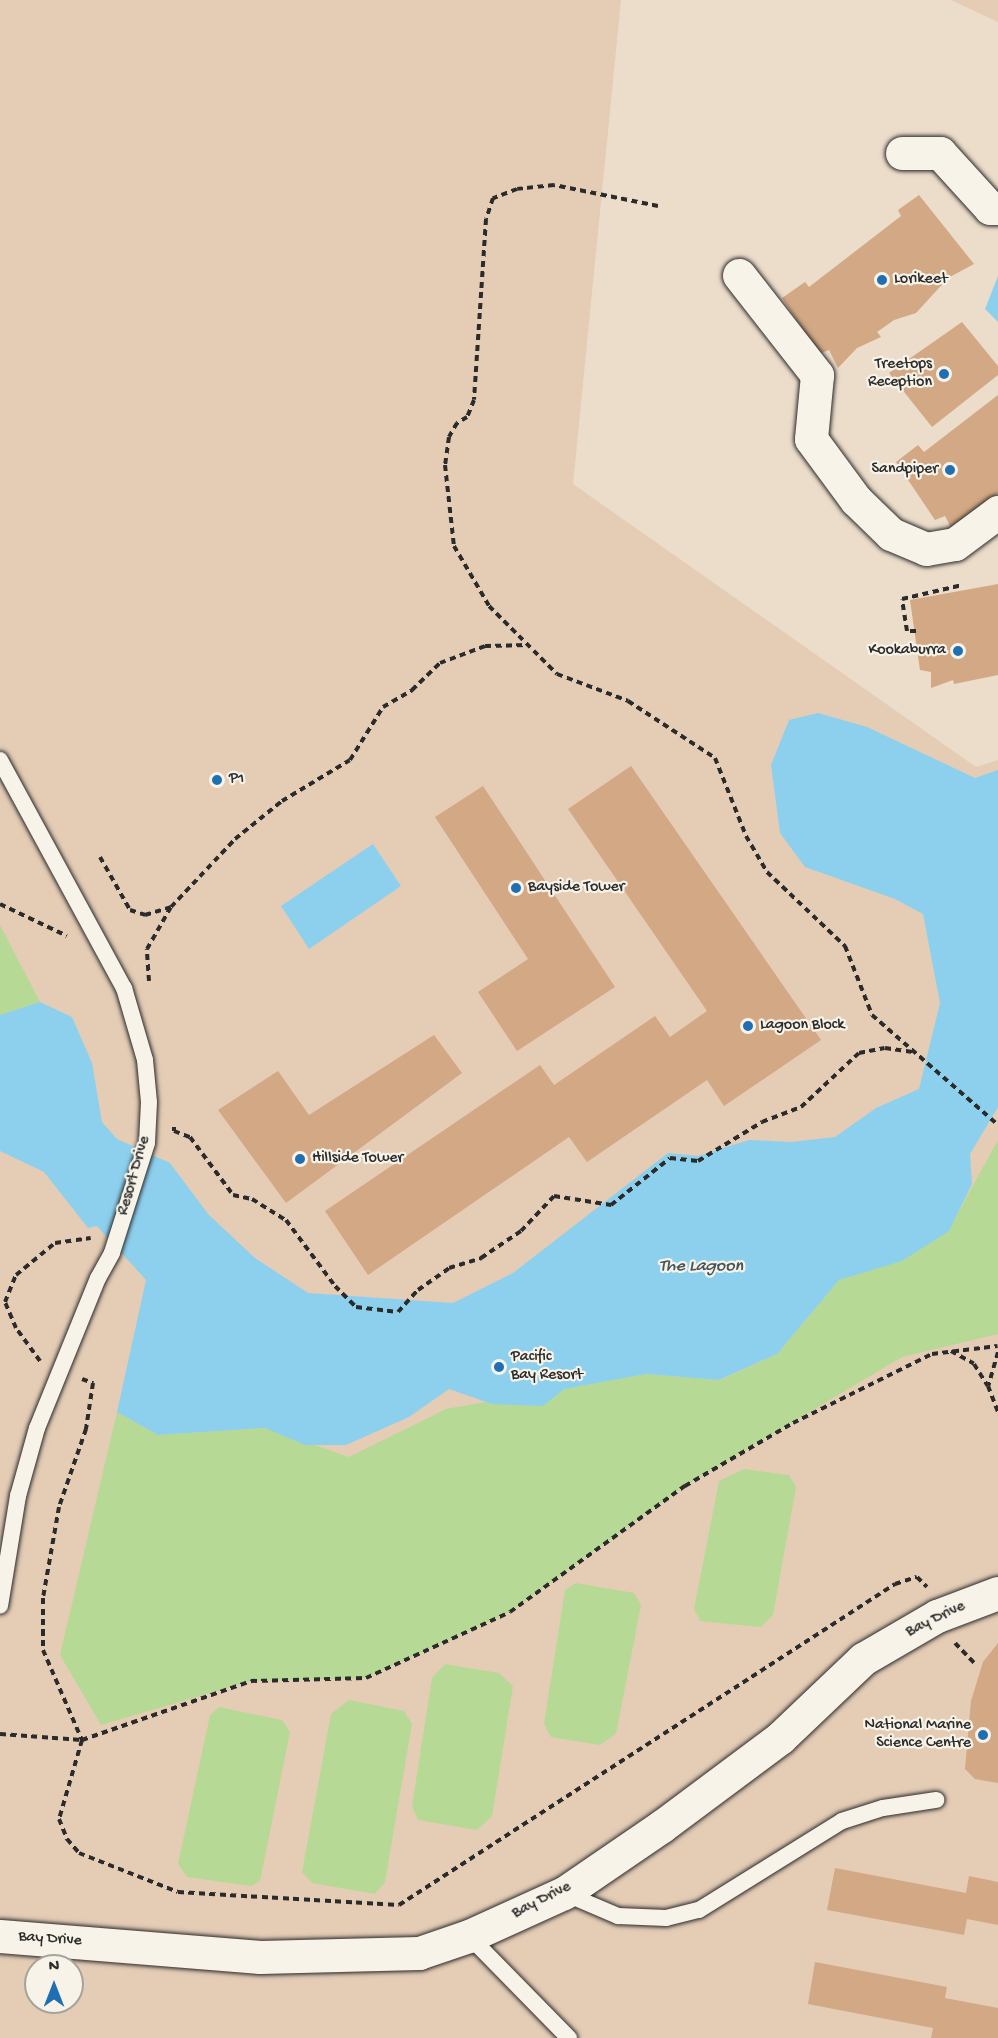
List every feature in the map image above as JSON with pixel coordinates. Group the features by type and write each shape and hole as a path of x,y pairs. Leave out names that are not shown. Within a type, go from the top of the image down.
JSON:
{"street":[{"path":"902,153 940,153 990,208 998,208"},
{"path":"739,276 817,375 811,439 850,493 891,534 926,549 955,544 998,512"},
{"name":"Bay Drive","path":"0,1936 260,1957 419,1953 470,1936 564,1893 662,1826 780,1738 862,1659 937,1616 998,1593"}],"lane":[{"name":"Resort Drive","path":"0,760 90,920 124,988 146,1060 147,1143 112,1253 37,1428 18,1496 0,1606"},
{"path":"564,1893 618,1916 666,1918 699,1910 842,1821 884,1808 936,1800"},
{"path":"470,1936 569,2038"}],"path":[{"path":"658,206 554,185 517,189 493,198 486,219 474,400 467,417 457,423 449,437 445,465 454,546 489,606 557,674 628,700 716,758 746,836 767,872 845,946 872,1015 998,1125"},
{"path":"916,631 907,631 902,599 962,585"},
{"path":"149,988 147,949 171,907 235,839 282,801 351,760 382,707 412,690 441,663 485,646 528,645"},
{"path":"100,857 130,909 145,915 171,907"},
{"path":"0,904 74,939"},
{"path":"174,1121 174,1131 190,1137 233,1195 252,1198 286,1220 335,1286 356,1307 398,1312 418,1290 449,1268 481,1258 521,1231 554,1197 611,1205 670,1158 698,1161 762,1122 801,1107 858,1053 885,1048 914,1052"},
{"path":"92,1238 56,1243 16,1275 5,1302 16,1328 42,1363 93,1383 86,1429 59,1507 43,1599 44,1650 82,1740 60,1819 67,1839 79,1853 178,1892 399,1905 895,1584 917,1577 930,1590 937,1616 964,1656 976,1665"},
{"path":"0,1734 82,1740 251,1681 366,1678 510,1612 685,1486 794,1423 933,1354 998,1346"},
{"path":"951,1350 974,1364 988,1386 998,1412"},
{"path":"988,1386 998,1352"}],"shaded area":[{"name":"Pacific Bay Resort","path":"0,0 621,0 573,484 976,767 998,760 998,2038 0,2038"},
{"path":"951,0 998,0 998,22"}],"green space":[{"path":"0,925 40,1002 0,1022"},
{"path":"998,1140 998,1334 902,1357 685,1486 510,1612 366,1678 251,1681 101,1725 60,1655 117,1412 158,1435 265,1428 349,1457 446,1409 646,1374 720,1380 777,1354 839,1280 948,1231"},
{"path":"744,1469 789,1475 796,1487 773,1615 761,1627 700,1621 694,1609 719,1481"},
{"path":"576,1583 634,1593 641,1605 616,1734 600,1745 551,1737 544,1724 565,1590"},
{"path":"445,1664 499,1673 513,1686 492,1816 477,1830 418,1820 412,1806 432,1678"},
{"path":"349,1700 404,1711 412,1724 385,1882 375,1894 312,1883 302,1872 331,1714"},
{"path":"219,1707 282,1720 290,1732 260,1881 251,1886 187,1877 178,1864 210,1715"}],"water":[{"path":"998,276 998,322 985,309"},
{"name":"The Lagoon","path":"818,713 867,727 975,778 998,770 998,1107 970,1154 972,1184 949,1231 902,1261 839,1280 777,1354 719,1380 646,1374 564,1389 543,1406 492,1404 449,1389 409,1417 346,1445 305,1445 265,1428 158,1435 117,1412 146,1280 97,1226 88,1228 44,1172 0,1151 0,1015 40,1002 72,1017 92,1063 102,1122 117,1139 170,1163 208,1214 255,1258 308,1293 453,1303 513,1273 668,1153 698,1156 749,1140 791,1142 835,1137 876,1108 919,1089 940,1003 923,914 895,899 805,867 780,833 771,765 789,720"},
{"path":"373,844 401,886 309,949 281,906"}],"building":[{"name":"Lorikeet","path":"919,195 974,264 948,278 916,313 894,320 877,332 881,337 857,348 838,368 829,350 819,354 782,298 805,282 809,287 901,216 898,210"},
{"name":"Treetops Reception","path":"962,322 998,366 998,375 932,427 889,373"},
{"name":"Sandpiper","path":"998,395 998,493 954,533 945,516 935,520 896,462 918,445 924,452"},
{"name":"Kookaburra","path":"998,584 998,675 954,684 953,680 931,688 931,672 920,670 910,600"},
{"name":"Lagoon Block","path":"631,766 821,1040 724,1106 707,1080 587,1162 569,1137 368,1275 325,1211 540,1065 554,1085 655,1016 670,1037 707,1011 568,809"},
{"name":"Bayside Tower","path":"483,786 615,987 517,1051 478,992 528,959 435,817"},
{"name":"Hillside Tower","path":"434,1035 462,1073 286,1203 218,1110 278,1071 309,1115"},
{"name":"National Marine Science Centre","path":"998,1643 998,1783 975,1779 965,1769 971,1701 983,1662"},
{"path":"835,1868 966,1893 969,1876 998,1882 998,1925 967,1919 964,1935 827,1910"},
{"path":"815,1962 947,1987 945,1998 998,2008 998,2038 931,2038 933,2028 808,2004"}],"place":[{"name":"Lorikeet","path":"882,280"},
{"name":"Treetops Reception","path":"944,374"},
{"name":"Sandpiper","path":"950,470"},
{"name":"Kookaburra","path":"958,651"},
{"name":"P1","path":"217,780"},
{"name":"Bayside Tower","path":"516,888"},
{"name":"Lagoon Block","path":"748,1026"},
{"name":"Hillside Tower","path":"300,1159"},
{"name":"Pacific Bay Resort","path":"499,1367"},
{"name":"National Marine Science Centre","path":"983,1735"}]}
